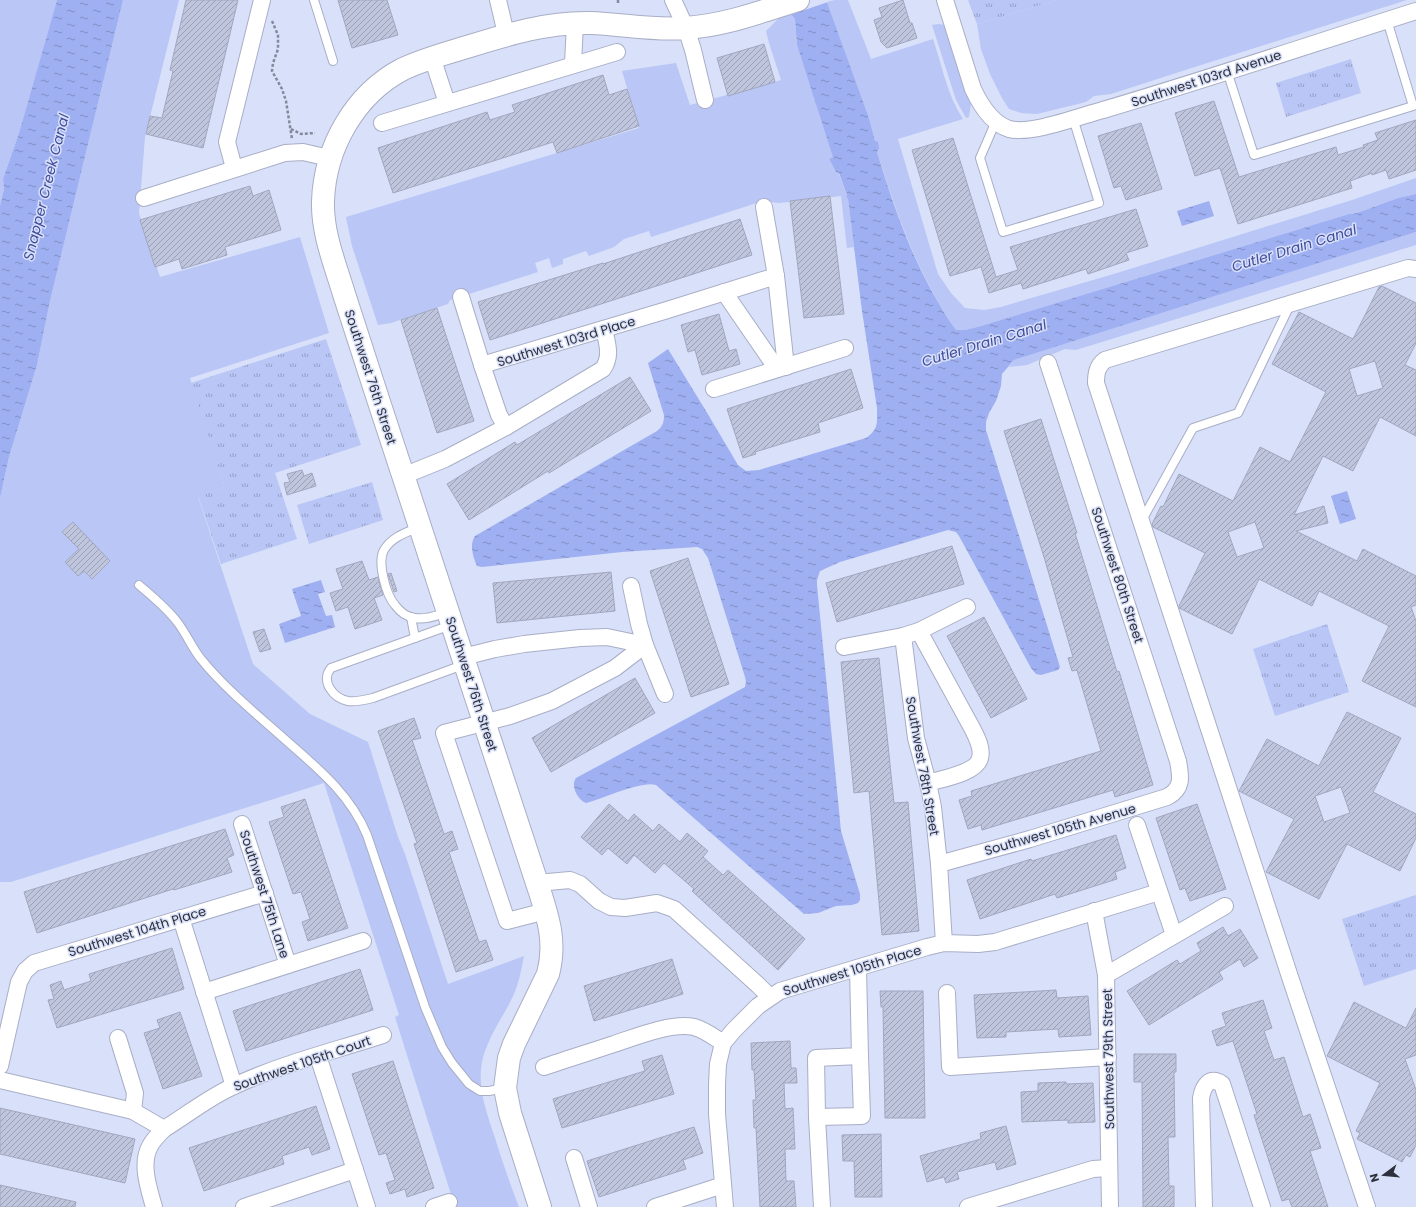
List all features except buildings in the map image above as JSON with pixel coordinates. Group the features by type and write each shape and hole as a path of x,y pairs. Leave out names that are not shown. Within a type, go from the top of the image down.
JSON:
{"street":[{"path":"234,168 227,142 262,0"},
{"path":"498,0 506,34"},
{"path":"673,0 686,28 705,100"},
{"name":"Southwest 76th Street","path":"540,1207 510,1114 505,1088 509,1058 514,1044 546,981 551,964 552,943 546,911 403,476 328,241 324,224 323,202 325,175 329,158 340,133 349,118 370,93 395,74 422,60 506,34 555,24 611,24 656,29 686,28 725,23 798,0"},
{"path":"945,0 974,89 984,108 996,121"},
{"name":"Southwest 103rd Avenue","path":"996,121 1009,129 1029,130 1138,99 1416,11"},
{"path":"573,64 575,23"},
{"path":"382,123 573,64 617,52"},
{"path":"432,57 447,103"},
{"path":"144,198 278,155 294,152 308,153 329,158"},
{"path":"764,207 776,276 781,368"},
{"path":"1368,1207 1306,1025 1096,383 1097,369 1101,363 1112,358 1408,268 1416,269"},
{"name":"Southwest 103rd Place","path":"506,427 499,415 482,365 776,276"},
{"path":"724,292 781,368"},
{"path":"461,297 482,365"},
{"path":"403,476 445,459 506,427 604,369 608,362 609,351 604,329"},
{"path":"714,389 845,348"},
{"name":"Southwest 80th Street","path":"1048,363 1178,761 1180,775 1179,788"},
{"path":"632,586 639,624 645,645 665,694"},
{"path":"844,647 903,636 919,631 967,607"},
{"path":"919,631 972,728 978,741 981,753 980,759 975,766 968,770 928,783"},
{"name":"Southwest 78th Street","path":"903,636 916,738 933,807 939,864 944,943"},
{"path":"464,661 495,649 524,644 580,638 607,637 645,645"},
{"path":"546,911 507,921 444,733 522,712 552,701 615,668 645,645"},
{"name":"Southwest 105th Avenue","path":"939,864 1030,839 1167,797 1176,792 1179,788"},
{"name":"Southwest 75th Lane","path":"242,824 288,965"},
{"path":"1137,825 1174,935"},
{"path":"537,883 570,880 580,884 599,901 611,907 625,908 656,903 674,909 747,974 770,997"},
{"name":"Southwest 105th Place","path":"723,1043 747,1015 770,997 784,989 944,943 978,944 995,942 1159,892"},
{"name":"Southwest 104th Place","path":"0,1066 19,982 29,966 39,961 265,893"},
{"path":"1106,975 1225,906"},
{"name":"Southwest 79th Street","path":"1094,911 1106,975 1110,1207"},
{"path":"181,918 234,1086"},
{"path":"204,992 363,941"},
{"path":"817,1117 862,1116 858,968"},
{"path":"947,994 950,1067 1108,1057"},
{"path":"544,1067 641,1035 669,1028 684,1026 694,1027 705,1031 723,1043 718,1064 717,1114 725,1207"},
{"name":"Southwest 105th Court","path":"154,1207 147,1178 146,1160 150,1146 164,1129 216,1095 234,1086 274,1070 383,1035"},
{"path":"118,1038 136,1093 133,1111"},
{"path":"318,1056 367,1207"},
{"path":"822,1207 817,1117 816,1058 860,1056"},
{"path":"0,1080 133,1111 164,1129"},
{"path":"1204,1207 1201,1098 1206,1084 1213,1081 1218,1081 1222,1084 1262,1207"},
{"path":"574,1158 589,1207"},
{"path":"968,1207 1093,1169 1109,1168"},
{"path":"251,1206 355,1170"},
{"path":"655,1207 723,1185"}],"lane":[{"path":"314,0 333,61"},
{"path":"1227,71 1254,155 1414,105 1387,20"},
{"path":"996,121 980,158 1003,232 1099,203 1073,118"},
{"path":"1141,523 1193,428 1238,413 1290,305"},
{"path":"420,527 394,538 383,551 380,559 381,568 392,602 402,613 416,619 450,618"},
{"path":"139,585 159,602 178,624 200,659 240,701 317,767 349,801 360,819 367,835 426,1007 442,1047 452,1064 469,1084 480,1091 505,1088"},
{"path":"411,617 415,638"},
{"path":"450,618 415,638 331,668 327,675 328,685 335,695 340,698 360,701 373,698 464,661"}],"path":[{"path":"269,16 273,21 278,35 278,49 272,71 284,94 293,145"},
{"path":"291,129 301,134 316,133"}],"green space":[{"path":"0,0 57,0 19,133 3,179 4,189 0,206"},
{"path":"123,0 179,0 145,137 139,213 160,277 300,237 329,333 190,378 225,487 198,497 253,664 310,714 368,742 398,837 448,984 524,956 514,994 490,1038 481,1069 484,1104 503,1164 519,1207 455,1207 395,1017 399,1015 324,783 11,882 0,882 0,498 9,457 37,365 50,301"},
{"path":"848,0 871,59 933,39 949,90 957,110 963,119 898,139 938,274 951,293 965,308 984,310 1001,307 1117,273 1352,200 1416,178 1416,194 1398,198 1357,213 1349,214 981,326 965,330 956,330 930,288 892,199 877,152 879,149 875,141 869,118 826,2"},
{"path":"968,0 1057,0 977,24"},
{"path":"1057,0 1407,0 1111,94 1094,96 1086,102 1037,114 1021,113 1009,109 990,74 981,49 977,24"},
{"path":"791,13 795,19 797,45 834,157 829,159 836,172 838,172 847,195 846,197 848,199 854,247 847,248 841,196 779,203 763,201 651,237 649,231 624,239 614,247 589,256 586,251 563,259 563,264 552,268 549,258 535,263 538,272 450,300 448,304 391,323 378,325 352,246 346,217 639,128 622,71 676,63 690,105 781,80 766,31 779,18"},
{"path":"932,25 945,25 971,104 969,117 966,118 956,100"},
{"path":"1351,59 1361,93 1286,117 1276,83"},
{"path":"1416,232 1416,245 1076,350 1065,349 1027,365 1009,367 1014,360 1027,355"},
{"path":"326,339 361,445 275,473 297,539 221,564 198,496 225,487 191,383"},
{"path":"372,482 383,520 309,544 297,505"},
{"path":"1327,624 1349,692 1275,716 1253,649"},
{"path":"1416,895 1416,969 1364,986 1342,919"}],"water":[{"name":"Snapper Creek Canal","path":"57,0 123,0 50,301 37,365 9,457 0,498 0,206 4,189 3,179 19,133"},
{"name":"Cutler Drain Canal","path":"826,0 869,118 875,141 878,142 879,149 877,152 900,222 919,267 942,309 956,330 965,330 981,326 1349,214 1357,213 1398,198 1416,194 1416,232 1014,360 1002,374 1001,386 996,401 989,413 986,422 986,430 1060,667 1058,670 1041,675 1036,674 1031,668 956,532 948,530 840,562 820,571 817,585 841,831 860,894 860,900 858,903 852,905 836,906 818,913 804,914 656,785 650,784 632,787 586,803 580,799 574,789 574,781 576,778 745,687 745,677 708,558 702,549 697,547 622,552 482,567 477,566 473,555 472,543 475,536 657,431 663,424 664,415 648,363 668,349 738,465 746,471 759,470 866,438 875,429 877,422 877,408 862,311 848,199 846,197 847,195 839,173 836,172 829,159 833,157 797,45 795,19 791,14"},
{"path":"1209,201 1214,216 1182,226 1177,211"},
{"path":"1347,491 1356,519 1340,524 1331,496"},
{"path":"321,580 325,592 318,594 326,616 332,615 335,627 285,643 279,624 301,616 292,589"}],"pier":[{"path":"785,0 828,0 828,2 790,15"}]}
